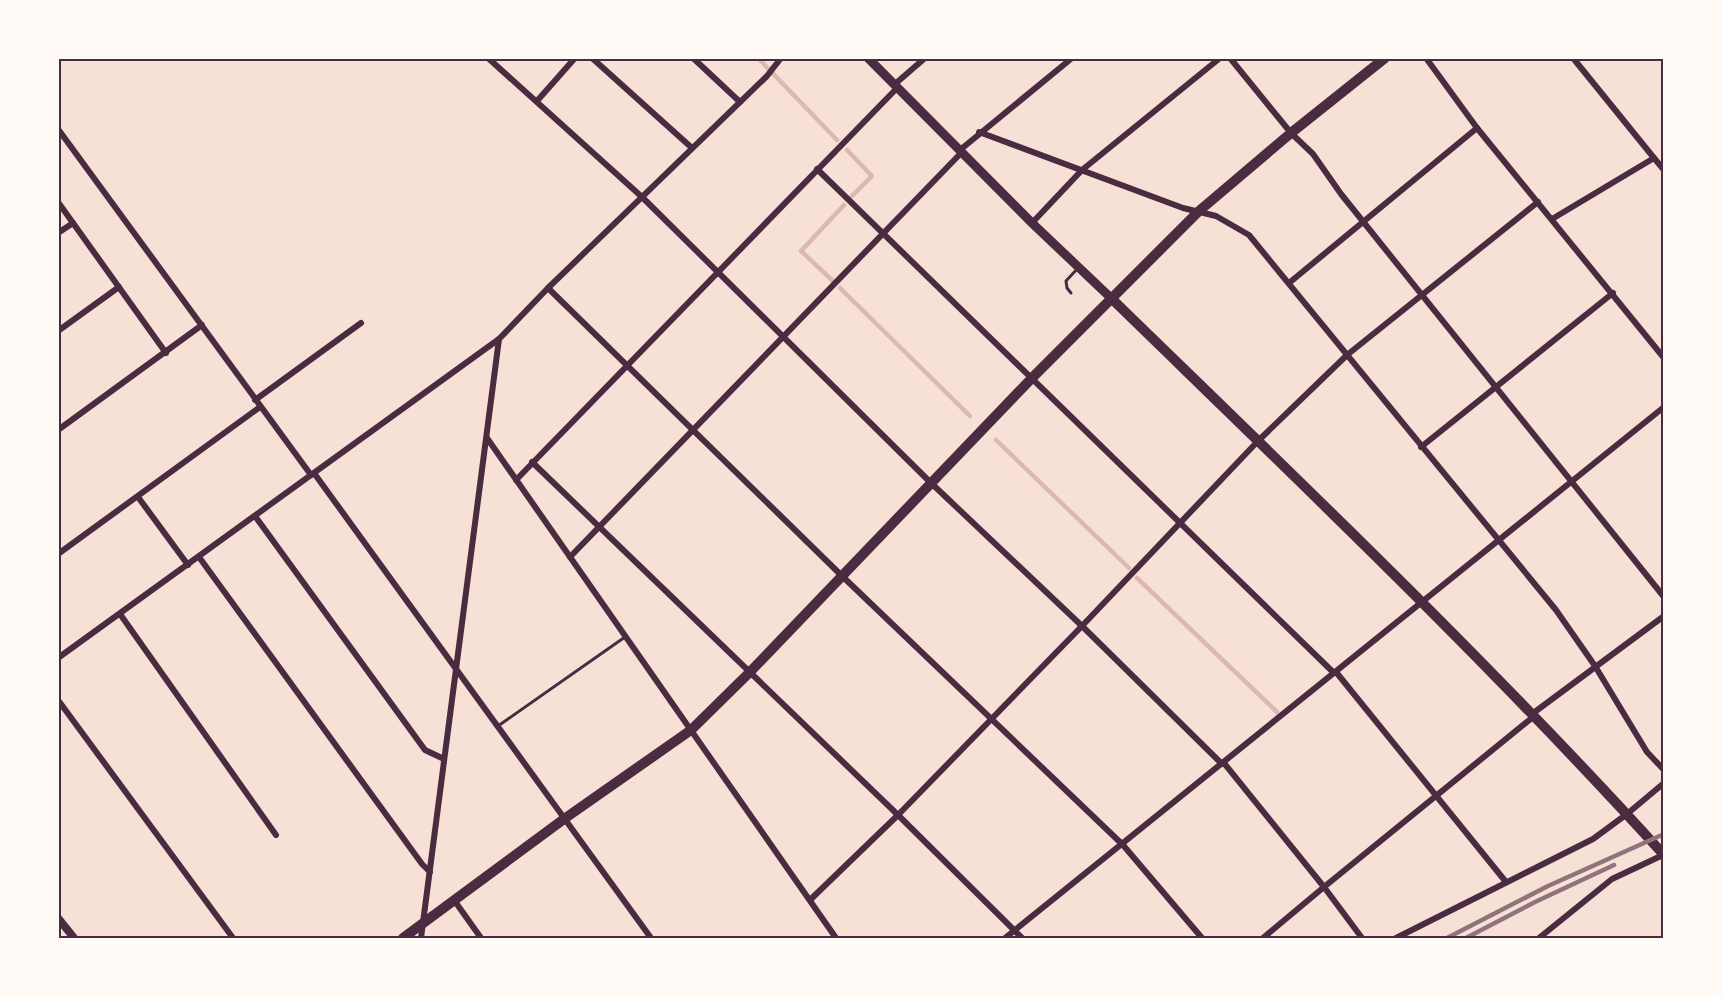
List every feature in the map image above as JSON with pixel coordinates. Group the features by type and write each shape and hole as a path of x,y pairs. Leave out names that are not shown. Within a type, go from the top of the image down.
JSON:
{"main road":[{"path":"868,58 1032,223 1258,441 1421,603 1627,814 1663,855"},
{"path":"403,939 564,819 692,730 1031,379 1199,211 1385,58"}],"street":[{"path":"488,58 642,197 930,483 1082,626 1223,764 1324,887 1362,939"},
{"path":"537,101 575,58"},
{"path":"592,58 692,148"},
{"path":"693,58 740,102"},
{"path":"58,657 499,339 548,288 767,76 781,58"},
{"path":"516,480 925,58"},
{"path":"1032,223 1082,170 1220,58"},
{"path":"1230,58 1291,133 1312,154 1664,597"},
{"path":"1426,58 1477,128 1664,358"},
{"path":"1573,58 1664,171"},
{"path":"570,557 692,429 884,235 979,132 1071,59"},
{"path":"1289,284 1477,128"},
{"path":"59,131 651,939"},
{"path":"979,132 1183,208 1216,216 1249,236 1556,610 1595,666 1647,752 1664,770"},
{"path":"1552,219 1654,158"},
{"path":"817,169 1335,672 1506,882"},
{"path":"58,202 166,352"},
{"path":"810,900 898,815 1258,441 1347,356 1538,202"},
{"path":"58,233 73,223"},
{"path":"58,331 119,287"},
{"path":"548,288 841,575 1123,844 1202,939"},
{"path":"1421,447 1613,293"},
{"path":"255,400 361,323"},
{"path":"58,430 202,325"},
{"path":"421,939 499,339"},
{"path":"58,554 260,407"},
{"path":"1005,939 1571,480 1663,410"},
{"path":"487,438 837,939"},
{"path":"532,462 898,815 1016,930 1022,939"},
{"path":"138,496 188,565"},
{"path":"255,516 425,750 444,759"},
{"path":"199,557 430,872"},
{"path":"120,614 276,835"},
{"path":"1263,939 1532,716 1595,666 1664,616"},
{"path":"58,700 233,939"},
{"path":"1396,939 1593,839 1664,783"},
{"path":"1539,939 1548,936 1612,879 1663,855"},
{"path":"454,900 481,939"},
{"path":"58,918 74,939"}],"lane":[{"path":"1071,293 1066,281 1079,267"},
{"path":"496,727 625,637"}],"waterway":[{"path":"758,58 837,140"},
{"path":"847,150 872,176 852,196"},
{"path":"832,280 801,251 844,205"},
{"path":"840,288 970,416"},
{"path":"996,440 1129,568"},
{"path":"1137,578 1277,712"}],"railway":[{"path":"1447,938 1548,886 1664,834"},
{"path":"1466,938 1614,865"}]}
